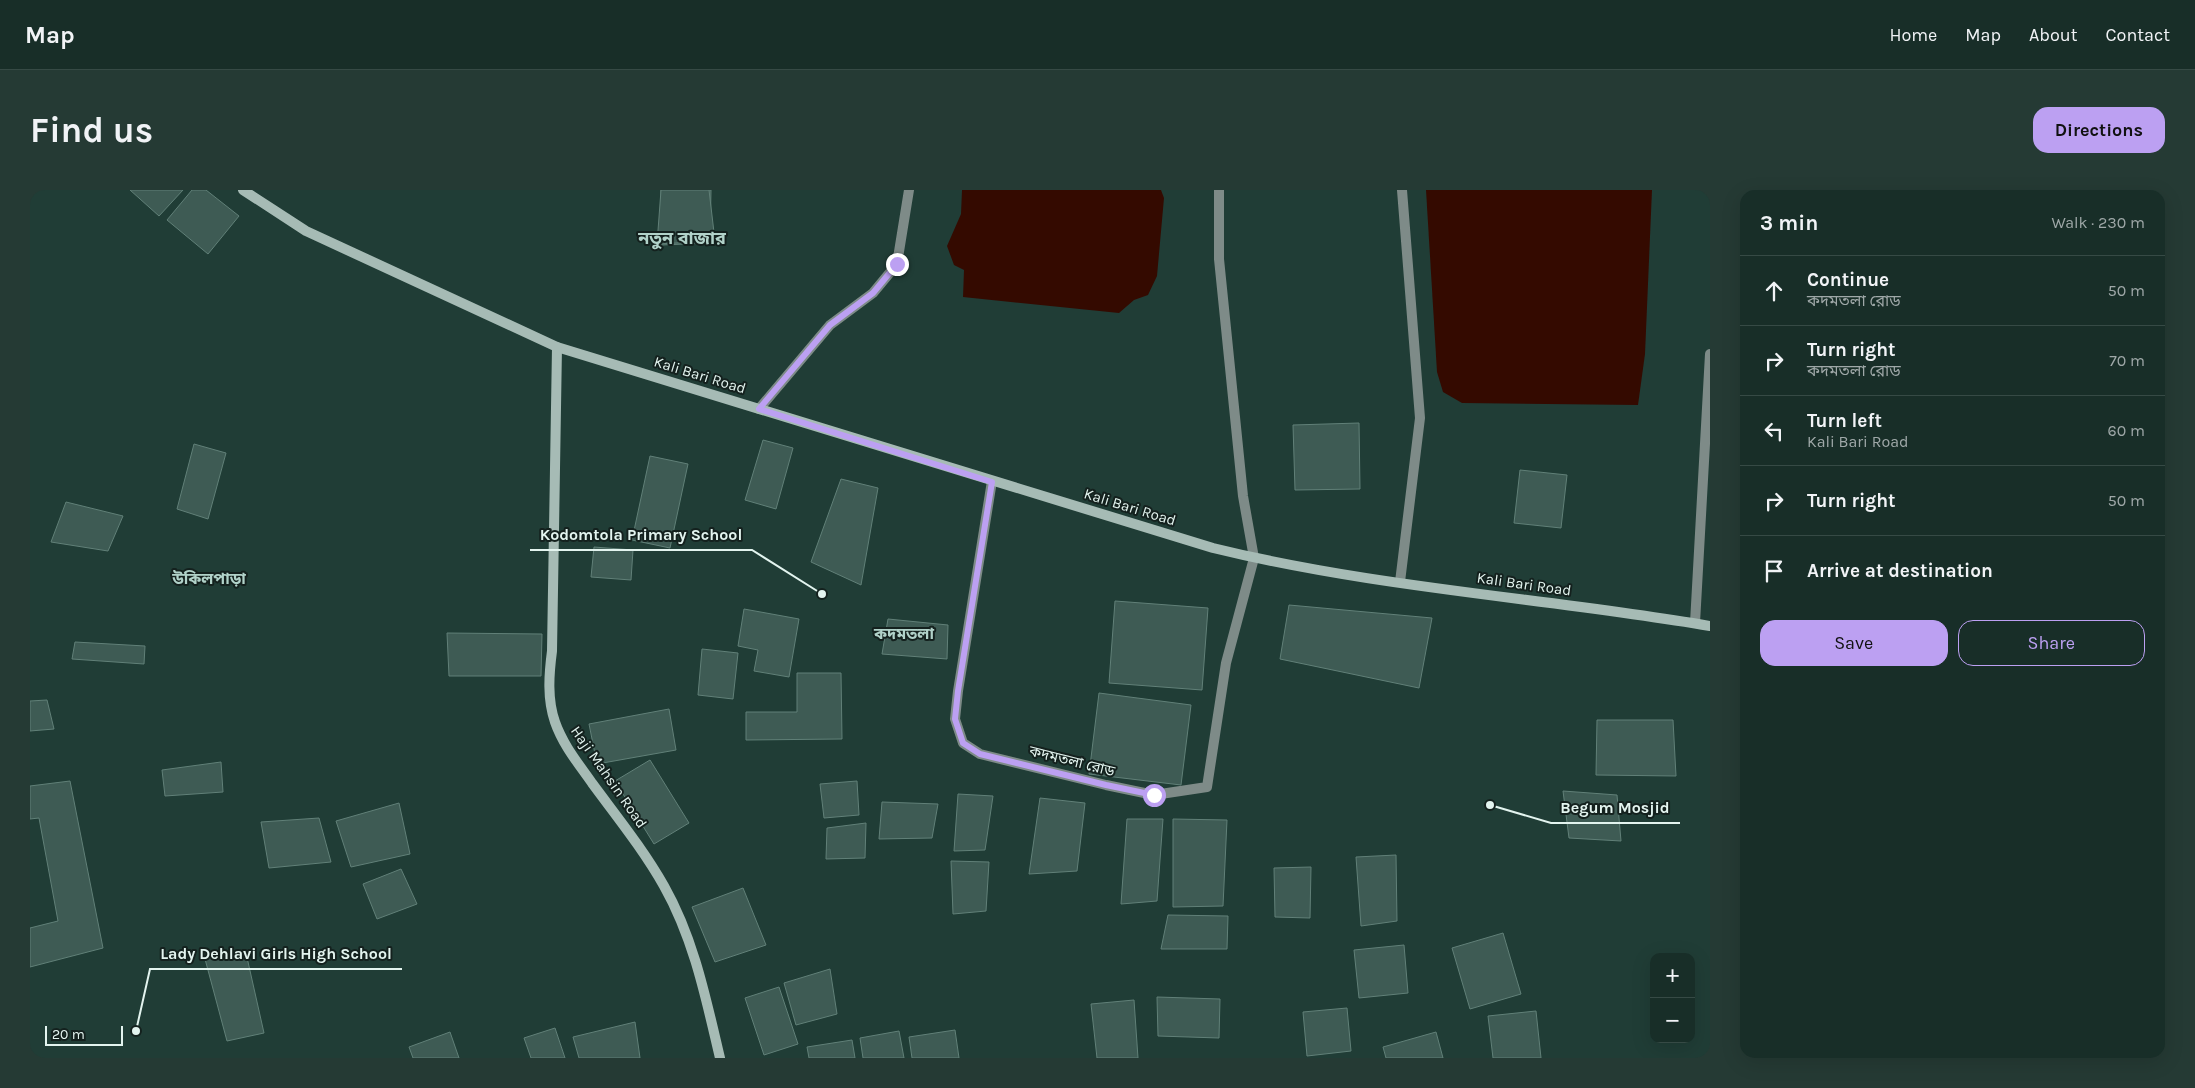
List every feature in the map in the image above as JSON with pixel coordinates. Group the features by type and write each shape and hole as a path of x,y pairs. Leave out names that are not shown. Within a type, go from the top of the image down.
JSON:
{"main road":[{"name":"Kali Bari Road","path":"243,190 306,231 557,347 992,482 1213,548 1254,558 1400,582 1710,626"},
{"name":"Haji Mahsin Road","path":"557,347 552,651 549,691 554,721 565,745 645,855 665,887 688,937 704,987 720,1058"}],"street":[{"path":"759,409 830,325 873,293 897,264 910,190"},
{"path":"1219,190 1219,259 1243,496 1254,558"},
{"path":"1400,582 1420,418 1402,190"},
{"path":"1695,623 1710,354"},
{"name":"কদমতলা রোড","path":"992,482 955,719 963,743 980,754 1154,795 1207,787 1226,663 1254,558"}],"shaded area":[{"path":"962,190 1161,190 1164,198 1157,276 1148,295 1134,300 1119,313 963,297 964,270 954,265 947,246 961,214"},
{"path":"1426,190 1652,190 1645,354 1638,405 1462,403 1443,392 1437,372"}],"building":[{"path":"130,190 183,190 159,216"},
{"path":"192,190 206,190 239,216 208,254 167,220"},
{"path":"661,190 711,190 710,243 661,245"},
{"path":"661,190 709,190 715,241 657,244"},
{"path":"1359,423 1360,489 1295,490 1293,425"},
{"path":"763,440 793,448 776,509 745,500"},
{"path":"194,444 226,453 208,519 177,509"},
{"path":"650,456 688,464 670,548 632,540"},
{"path":"1520,470 1567,475 1561,528 1514,523"},
{"path":"841,479 878,488 861,585 811,562"},
{"path":"66,502 123,516 108,551 51,542"},
{"path":"594,547 633,550 631,580 591,577"},
{"path":"1115,601 1208,608 1202,690 1109,683"},
{"path":"1289,605 1432,618 1419,688 1280,659"},
{"path":"744,609 799,619 789,677 754,671 758,650 738,646"},
{"path":"888,619 948,625 947,659 882,654"},
{"path":"447,633 542,634 541,676 449,676"},
{"path":"75,642 145,646 144,664 72,659"},
{"path":"702,649 738,653 733,699 698,695"},
{"path":"797,673 841,673 842,739 746,740 746,712 797,712"},
{"path":"1099,693 1191,705 1181,785 1089,774"},
{"path":"47,700 54,729 30,731 30,701"},
{"path":"669,709 676,750 597,764 589,724"},
{"path":"1597,720 1673,720 1676,776 1596,775"},
{"path":"650,760 689,823 654,844 615,781"},
{"path":"221,762 223,792 165,796 162,770"},
{"path":"70,781 103,948 30,967 30,928 58,921 39,818 30,819 30,786"},
{"path":"857,781 859,815 824,818 820,784"},
{"path":"1563,791 1617,795 1621,841 1569,838"},
{"path":"958,794 993,796 985,850 954,851"},
{"path":"1040,798 1085,803 1077,871 1029,874"},
{"path":"882,802 938,804 932,838 879,839"},
{"path":"399,803 410,854 351,867 336,821"},
{"path":"319,818 331,862 269,868 261,822"},
{"path":"1127,819 1163,819 1157,901 1121,904"},
{"path":"1173,819 1227,820 1223,906 1173,907"},
{"path":"866,823 865,858 826,859 827,828"},
{"path":"1396,855 1397,921 1361,926 1356,857"},
{"path":"951,861 989,862 986,911 953,914"},
{"path":"1311,867 1310,918 1275,917 1274,868"},
{"path":"401,869 417,904 377,919 363,884"},
{"path":"743,888 766,945 715,962 692,907"},
{"path":"1168,915 1228,916 1227,949 1161,949"},
{"path":"1503,933 1521,994 1470,1009 1452,948"},
{"path":"1404,945 1408,993 1359,998 1354,950"},
{"path":"246,953 264,1033 227,1041 205,959"},
{"path":"830,969 837,1014 796,1025 784,983"},
{"path":"779,987 798,1044 764,1055 745,998"},
{"path":"1157,997 1220,999 1219,1038 1158,1036"},
{"path":"1134,1000 1138,1058 1097,1058 1091,1004"},
{"path":"1347,1008 1351,1051 1307,1056 1303,1012"},
{"path":"1536,1011 1541,1058 1493,1058 1488,1016"},
{"path":"635,1022 640,1058 579,1058 573,1037"},
{"path":"555,1028 565,1058 531,1058 524,1038"},
{"path":"955,1030 959,1058 912,1058 909,1037"},
{"path":"899,1031 904,1058 863,1058 860,1038"},
{"path":"450,1032 459,1058 413,1058 409,1047"},
{"path":"1436,1032 1443,1058 1386,1058 1383,1047"},
{"path":"852,1040 855,1058 809,1058 807,1047"}],"place":[{"name":"Kodomtola Primary School","path":"822,594"},
{"name":"Begum Mosjid","path":"1490,805"},
{"name":"Lady Dehlavi Girls High School","path":"136,1031"}],"district":[{"name":"নতুন বাজার","path":"682,238"},
{"name":"উকিলপাড়া","path":"209,578"},
{"name":"কদমতলা","path":"904,633"}],"route":[{"path":"897,264 873,293 830,325 759,409 992,482 958,691 955,719 963,743 980,754 1154,795"}]}
